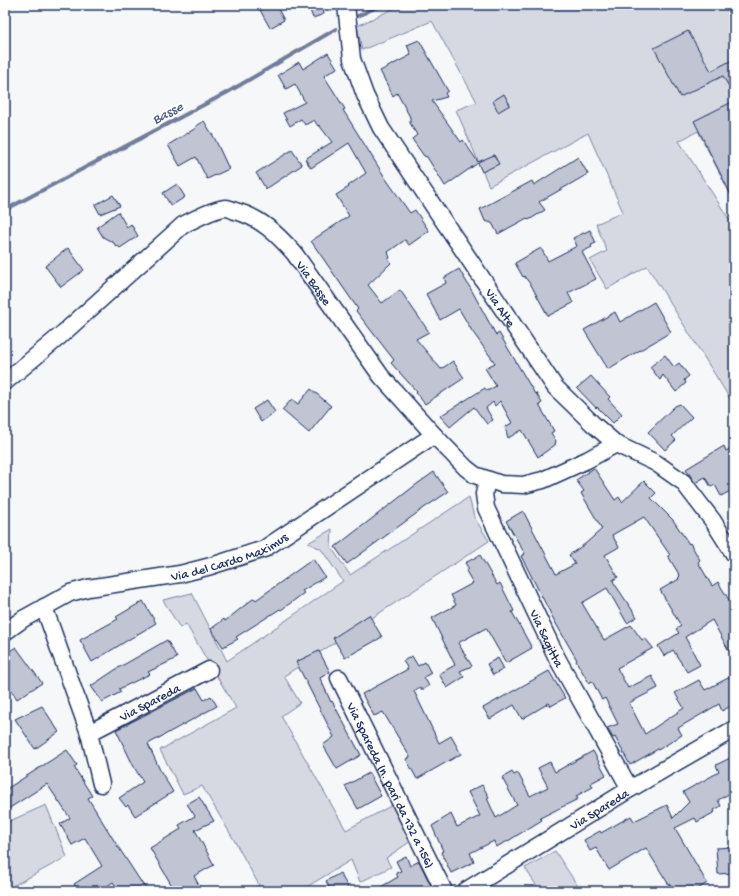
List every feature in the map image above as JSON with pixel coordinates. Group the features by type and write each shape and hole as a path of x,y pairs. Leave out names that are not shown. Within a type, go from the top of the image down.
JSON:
{"street":[{"name":"Via Alte","path":"346,5 352,59 365,95 381,128 555,387 616,444 656,463 683,482 713,521 734,554"},
{"name":"Via Basse","path":"5,382 60,336 183,225 204,215 226,208 244,213 260,221 282,239 294,253 382,376 434,435 466,468 476,475 502,484 523,485 543,480 587,460 616,444"},
{"name":"Via del Cardo Maximus","path":"5,632 23,619 70,593 88,588 180,574 264,549 434,435"},
{"name":"Via Sagitta","path":"488,480 484,500 490,515 557,658 630,789"},
{"path":"44,607 89,733 101,784"},
{"name":"Via Spareda","path":"89,733 209,670"},
{"name":"Via Spareda (n. pari da 132 a 156)","path":"339,678 444,891"},
{"name":"Via Spareda","path":"465,891 630,789 734,729"}],"shaded area":[{"path":"401,5 734,5 734,201 698,131 679,141 734,227 734,405 647,266 607,289 590,260 607,251 596,224 623,212 588,133 489,186 456,110 477,102 432,21 362,50 357,26"},
{"path":"469,497 474,517 489,541 284,676 300,703 281,716 346,830 400,801 414,839 386,858 391,867 360,882 351,860 300,891 251,891 259,885 202,786 183,794 160,750 236,708 186,624 180,628 163,600 192,593 227,661 343,581 321,549 308,543 332,529 331,547 350,575"},
{"path":"46,805 67,857 5,890 5,823"},
{"path":"555,851 581,891 540,891 525,868"}],"building":[{"path":"269,5 276,5 284,20 270,28 260,10"},
{"path":"308,5 322,5 324,14 313,18"},
{"path":"688,31 711,71 734,59 734,96 723,76 680,97 654,48"},
{"path":"419,40 448,91 445,93 447,97 432,101 461,142 463,140 478,162 494,155 499,164 482,172 478,163 445,186 427,157 424,156 412,139 417,135 410,123 410,117 397,93 393,96 380,71 411,55 407,45"},
{"path":"328,53 337,68 324,76 345,109 343,110 386,179 410,213 415,210 429,231 409,245 405,240 388,252 390,258 388,259 391,263 368,285 382,303 400,290 429,332 416,339 441,369 453,361 464,378 425,404 416,393 417,392 391,363 394,360 356,311 358,309 311,241 349,216 336,195 349,187 348,186 366,173 349,143 311,168 305,159 332,142 314,120 305,125 301,119 290,126 283,113 305,102 295,84 286,89 278,75 299,62 303,69"},
{"path":"504,94 510,105 498,112 493,101"},
{"path":"734,101 734,201 694,121"},
{"path":"204,121 215,139 229,169 207,179 196,157 180,166 168,145 196,128 195,127"},
{"path":"292,150 302,165 266,189 256,173"},
{"path":"578,157 588,174 539,202 545,210 529,220 527,218 498,234 492,223 485,221 480,209 532,181 534,185"},
{"path":"177,184 185,197 171,206 163,193"},
{"path":"113,195 120,206 100,214 95,205"},
{"path":"118,212 127,227 131,224 138,236 120,248 118,246 116,247 114,243 103,237 97,227"},
{"path":"590,230 596,243 591,245 592,247 582,252 596,279 568,293 573,303 548,316 531,285 524,276 523,277 515,263 541,248 548,261 577,246 573,238"},
{"path":"68,248 84,270 61,287 45,266"},
{"path":"459,269 496,335 499,333 535,394 536,393 542,403 539,405 554,431 551,433 556,441 555,445 538,457 522,430 508,438 505,427 512,423 500,401 495,406 493,402 486,408 493,420 487,424 474,407 450,427 440,416 485,388 487,391 496,386 485,368 495,363 472,331 459,309 440,320 426,294 446,283 444,278"},
{"path":"654,302 671,332 608,369 584,330 615,312 620,322"},
{"path":"665,355 674,367 679,363 689,376 684,380 686,383 676,392 663,375 660,380 650,367"},
{"path":"591,376 610,397 608,399 622,414 613,423 577,388"},
{"path":"311,389 331,406 309,433 282,410 292,399 298,404"},
{"path":"267,400 275,412 261,422 253,409"},
{"path":"680,404 692,417 672,436 676,440 665,450 648,432 675,406"},
{"path":"724,446 726,451 734,446 734,489 721,496 715,485 711,487 705,477 695,483 686,469"},
{"path":"594,468 615,500 619,497 622,502 644,481 656,493 651,498 673,520 689,544 690,543 700,560 698,562 712,586 718,582 734,608 734,660 712,620 685,637 700,665 687,672 673,650 664,656 658,646 679,633 676,629 681,626 660,590 679,579 678,578 680,576 668,556 670,555 644,517 612,535 619,547 605,555 618,577 613,580 614,583 637,617 627,623 607,588 582,603 604,640 631,625 642,640 645,638 653,648 617,668 628,688 652,676 658,688 629,703 645,734 684,708 675,693 699,680 705,690 734,675 734,704 722,711 719,704 678,728 682,735 630,765 615,737 613,738 607,728 618,724 605,698 602,700 592,681 589,683 576,661 577,660 555,622 521,556 525,554 506,521 523,511 556,574 575,564 569,555 585,544 602,529 581,493 584,491 576,480"},
{"path":"434,472 448,492 347,564 335,547"},
{"path":"480,555 497,585 500,583 514,611 512,612 532,648 506,663 486,628 458,643 472,666 460,671 464,677 447,688 439,674 455,665 432,618 456,605 451,595 473,583 466,571 469,569 465,563"},
{"path":"313,559 325,577 302,591 304,593 281,610 280,609 236,637 238,639 223,647 211,629 224,619 225,621 254,598 256,600"},
{"path":"143,601 156,623 92,662 80,640 118,619 116,617"},
{"path":"369,615 382,637 345,658 333,638"},
{"path":"167,640 177,658 148,672 150,674 119,689 121,692 102,702 91,686 118,668"},
{"path":"16,647 42,683 17,699 5,681 5,654"},
{"path":"319,651 330,672 320,678 331,702 332,701 361,755 337,769 323,745 334,737 296,662"},
{"path":"412,656 418,666 425,662 431,673 424,677 429,686 422,690 420,687 414,691 439,743 451,736 461,754 417,779 406,759 410,757 383,712 374,716 362,694 408,669 403,661"},
{"path":"498,658 504,669 493,675 487,664"},
{"path":"549,671 565,698 551,706 549,703 522,719 514,705 490,719 483,708"},
{"path":"197,688 204,700 211,696 217,706 148,744 160,770 173,792 135,816 128,805 126,807 119,798 143,782 116,730"},
{"path":"42,706 59,732 35,749 15,719"},
{"path":"67,750 77,765 74,767 92,796 88,798 147,891 119,891 113,882 100,891 78,891 74,884 102,866 85,838 72,845 60,824 70,818 47,784 5,811 5,790"},
{"path":"593,751 606,775 591,783 593,787 576,796 578,799 540,818 542,820 508,841 496,847 494,841 470,853 474,862 451,873 441,852 443,851 432,826 451,814 457,827 480,816 468,792 482,785 489,797 487,798 496,818 517,805 502,778 512,772 514,775 518,773 530,796 548,787 538,768 550,762 555,772"},
{"path":"734,756 734,791 718,800 721,806 714,810 715,812 697,822 695,818 675,828 707,883 695,891 674,891 646,848 609,870 596,848 590,851 584,840 600,831 601,833 631,816 634,821 667,805 673,818 689,802 683,792 719,772 716,765"},
{"path":"369,773 381,796 358,809 345,786"},
{"path":"199,797 214,821 195,830 214,865 194,876 202,891 175,891 150,848 181,829 179,825 195,816 187,804"},
{"path":"734,847 734,873 718,874 716,848"},
{"path":"406,856 410,866 419,861 431,886 421,891 374,891 398,877 396,873 401,871 396,861"},
{"path":"340,873 350,891 331,891 326,881"}],"waterway":[{"name":"Basse","path":"358,16 381,5"},
{"name":"Basse","path":"5,210 228,92 336,29"}]}
